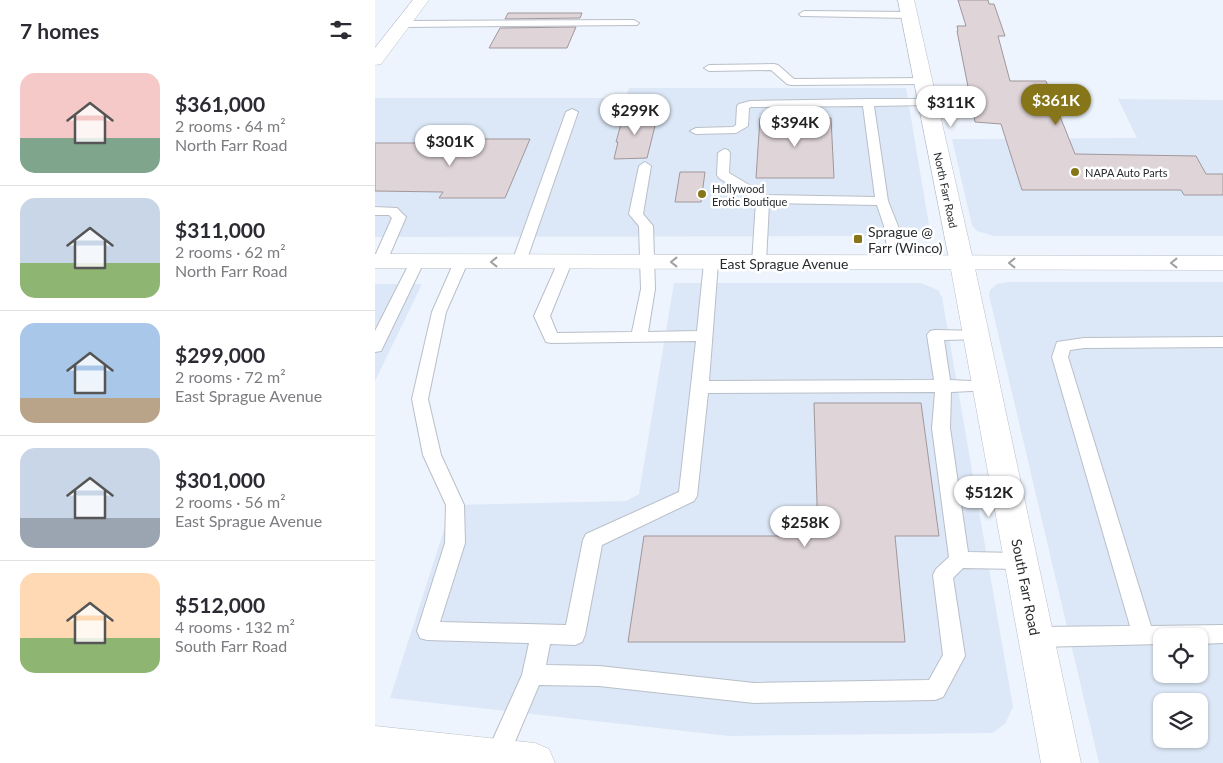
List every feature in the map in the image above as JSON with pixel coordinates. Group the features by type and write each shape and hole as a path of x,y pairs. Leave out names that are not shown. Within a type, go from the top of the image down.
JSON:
{"street":[{"path":"375,60 421,0"},
{"name":"North Farr Road","path":"907,7 962,264"},
{"name":"East Sprague Avenue","path":"377,261 962,264 1223,263"},
{"name":"South Farr Road","path":"962,264 1061,763"},
{"path":"375,745 535,763"}],"lane":[{"path":"804,14 907,7"},
{"path":"403,24 634,23"},
{"path":"709,68 774,67 791,82 923,81"},
{"path":"868,102 882,200 891,226 896,263"},
{"path":"696,131 736,130 742,126 743,106 750,104 927,102"},
{"path":"519,262 572,112"},
{"path":"724,153 723,175 763,199 882,200"},
{"path":"639,338 648,289 646,226 635,214 645,166"},
{"path":"759,263 763,199"},
{"path":"375,211 392,211 399,217 377,261"},
{"path":"375,347 417,262"},
{"path":"461,262 439,312 420,399 432,455 455,505 455,543 427,631 541,634 575,634 593,540 688,496 711,263"},
{"path":"565,262 542,316 551,338 705,336"},
{"path":"959,560 941,428 943,386 935,335 976,336"},
{"path":"1143,635 1060,357 1063,346 1084,343 1223,342"},
{"path":"700,387 986,386"},
{"path":"533,675 599,676 754,693 935,690 954,656 943,575 959,560 1021,561"},
{"path":"496,759 533,675 541,634"},
{"path":"1036,637 1223,634"}],"shaded area":[{"path":"629,88 906,88 929,225 927,230 915,236 375,237 375,98 626,98"},
{"path":"1118,99 1223,100 1223,236 994,236 977,231 972,225 952,139 1137,138"},
{"path":"1009,282 1223,282 1223,763 1099,763 989,295 990,290 997,284"},
{"path":"674,283 921,283 938,290 942,297 1013,707 1005,724 992,733 729,736 390,698 452,505 626,501 639,494"},
{"path":"375,284 422,284 375,381"}],"building":[{"path":"958,0 988,0 989,4 994,4 1005,36 998,36 1010,81 1046,81 1075,154 1196,156 1206,174 1223,174 1223,195 1184,195 1181,190 1022,190 1001,124 975,122 957,31 957,26 966,26"},
{"path":"508,13 582,13 580,18 505,19"},
{"path":"576,27 567,48 489,48 500,28"},
{"path":"624,113 658,114 647,158 614,159 618,142 616,142"},
{"path":"760,118 831,118 834,178 756,178"},
{"path":"470,139 530,139 505,198 439,198 443,192 375,191 375,143 468,143"},
{"name":"Hollywood Erotic Boutique","path":"680,172 705,172 701,202 675,202"},
{"path":"814,403 921,403 939,536 895,536 905,642 628,642 644,536 818,536"}],"place":[{"name":"NAPA Auto Parts","path":"1075,172"},
{"name":"Hollywood Erotic Boutique","path":"702,194"},
{"name":"Sprague @ Farr (Winco)","path":"858,239"}]}
